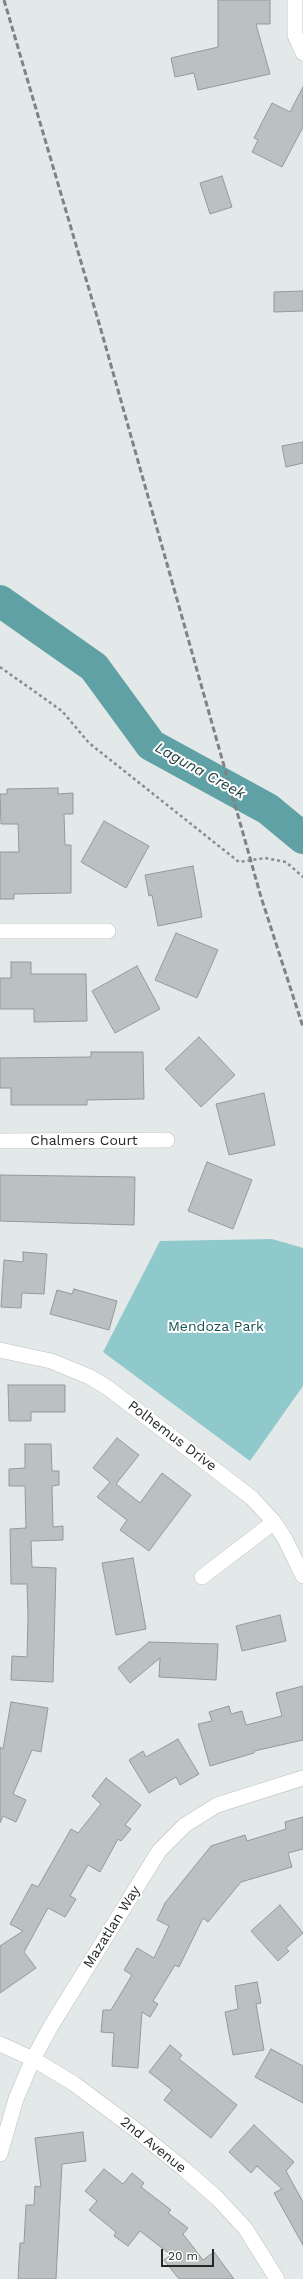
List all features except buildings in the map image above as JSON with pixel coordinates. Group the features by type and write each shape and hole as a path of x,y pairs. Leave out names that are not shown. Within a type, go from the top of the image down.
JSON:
{"street":[{"path":"295,0 295,35 303,53"},
{"path":"0,931 108,930"},
{"name":"Chalmers Court","path":"0,1141 167,1140"},
{"name":"Polhemus Drive","path":"0,1350 51,1361 77,1371 108,1388 241,1489 274,1522 296,1558 303,1576"},
{"path":"202,1577 274,1522"},
{"name":"Mazatlan Way","path":"0,2154 16,2099 33,2059 51,2026 159,1851 171,1837 185,1825 217,1805 303,1778"},
{"name":"2nd Avenue","path":"0,2044 33,2059 73,2084 132,2127 217,2198 244,2228 277,2279"}],"path":[{"path":"0,668 62,711 89,743 239,862 265,858 286,862 303,876"}],"green space":[{"name":"Mendoza Park","path":"272,1239 303,1248 303,1386 250,1461 103,1352 160,1241"}],"waterway":[{"name":"Laguna Creek","path":"0,601 94,667 151,745 268,809 303,838"}],"railway":[{"path":"4,0 101,330 261,897 303,1027"}]}
